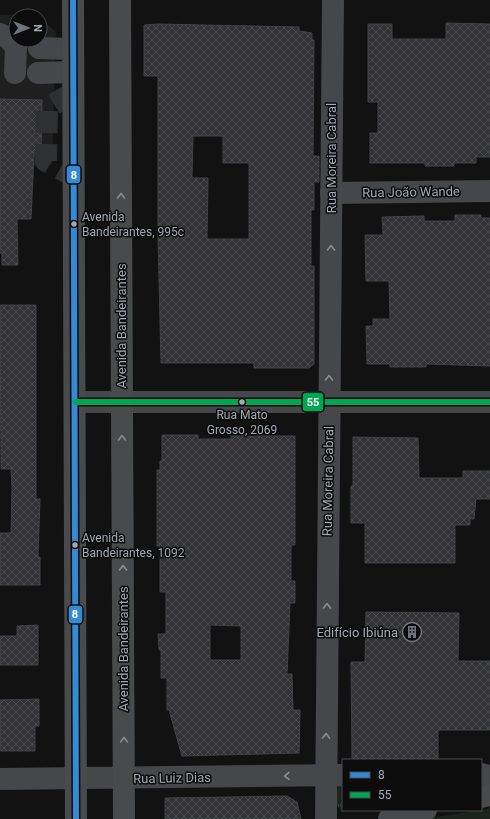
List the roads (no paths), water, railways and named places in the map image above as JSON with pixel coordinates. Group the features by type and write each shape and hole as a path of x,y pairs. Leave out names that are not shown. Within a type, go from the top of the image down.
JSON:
{"main road":[{"path":"73,0 76,402 76,819"},
{"name":"Avenida Bandeirantes","path":"120,0 124,819"},
{"path":"389,819 422,811"}],"street":[{"name":"Rua Moreira Cabral","path":"326,819 334,775 329,402 333,0"},
{"path":"48,47 73,49"},
{"path":"20,48 20,73 73,72"},
{"name":"Rua João Wande","path":"331,193 490,191"},
{"path":"76,402 490,402"},
{"name":"Rua Luiz Dias","path":"0,779 124,779 334,775"}],"tunnel":[{"path":"73,93 47,108 46,161 74,176"}],"place":[{"name":"Avenida Bandeirantes, 995c","path":"74,224"},
{"name":"Rua Mato Grosso, 2069","path":"242,402"},
{"name":"Avenida Bandeirantes, 1092","path":"75,545"},
{"name":"Edifício Ibiúna","path":"412,632"}]}
